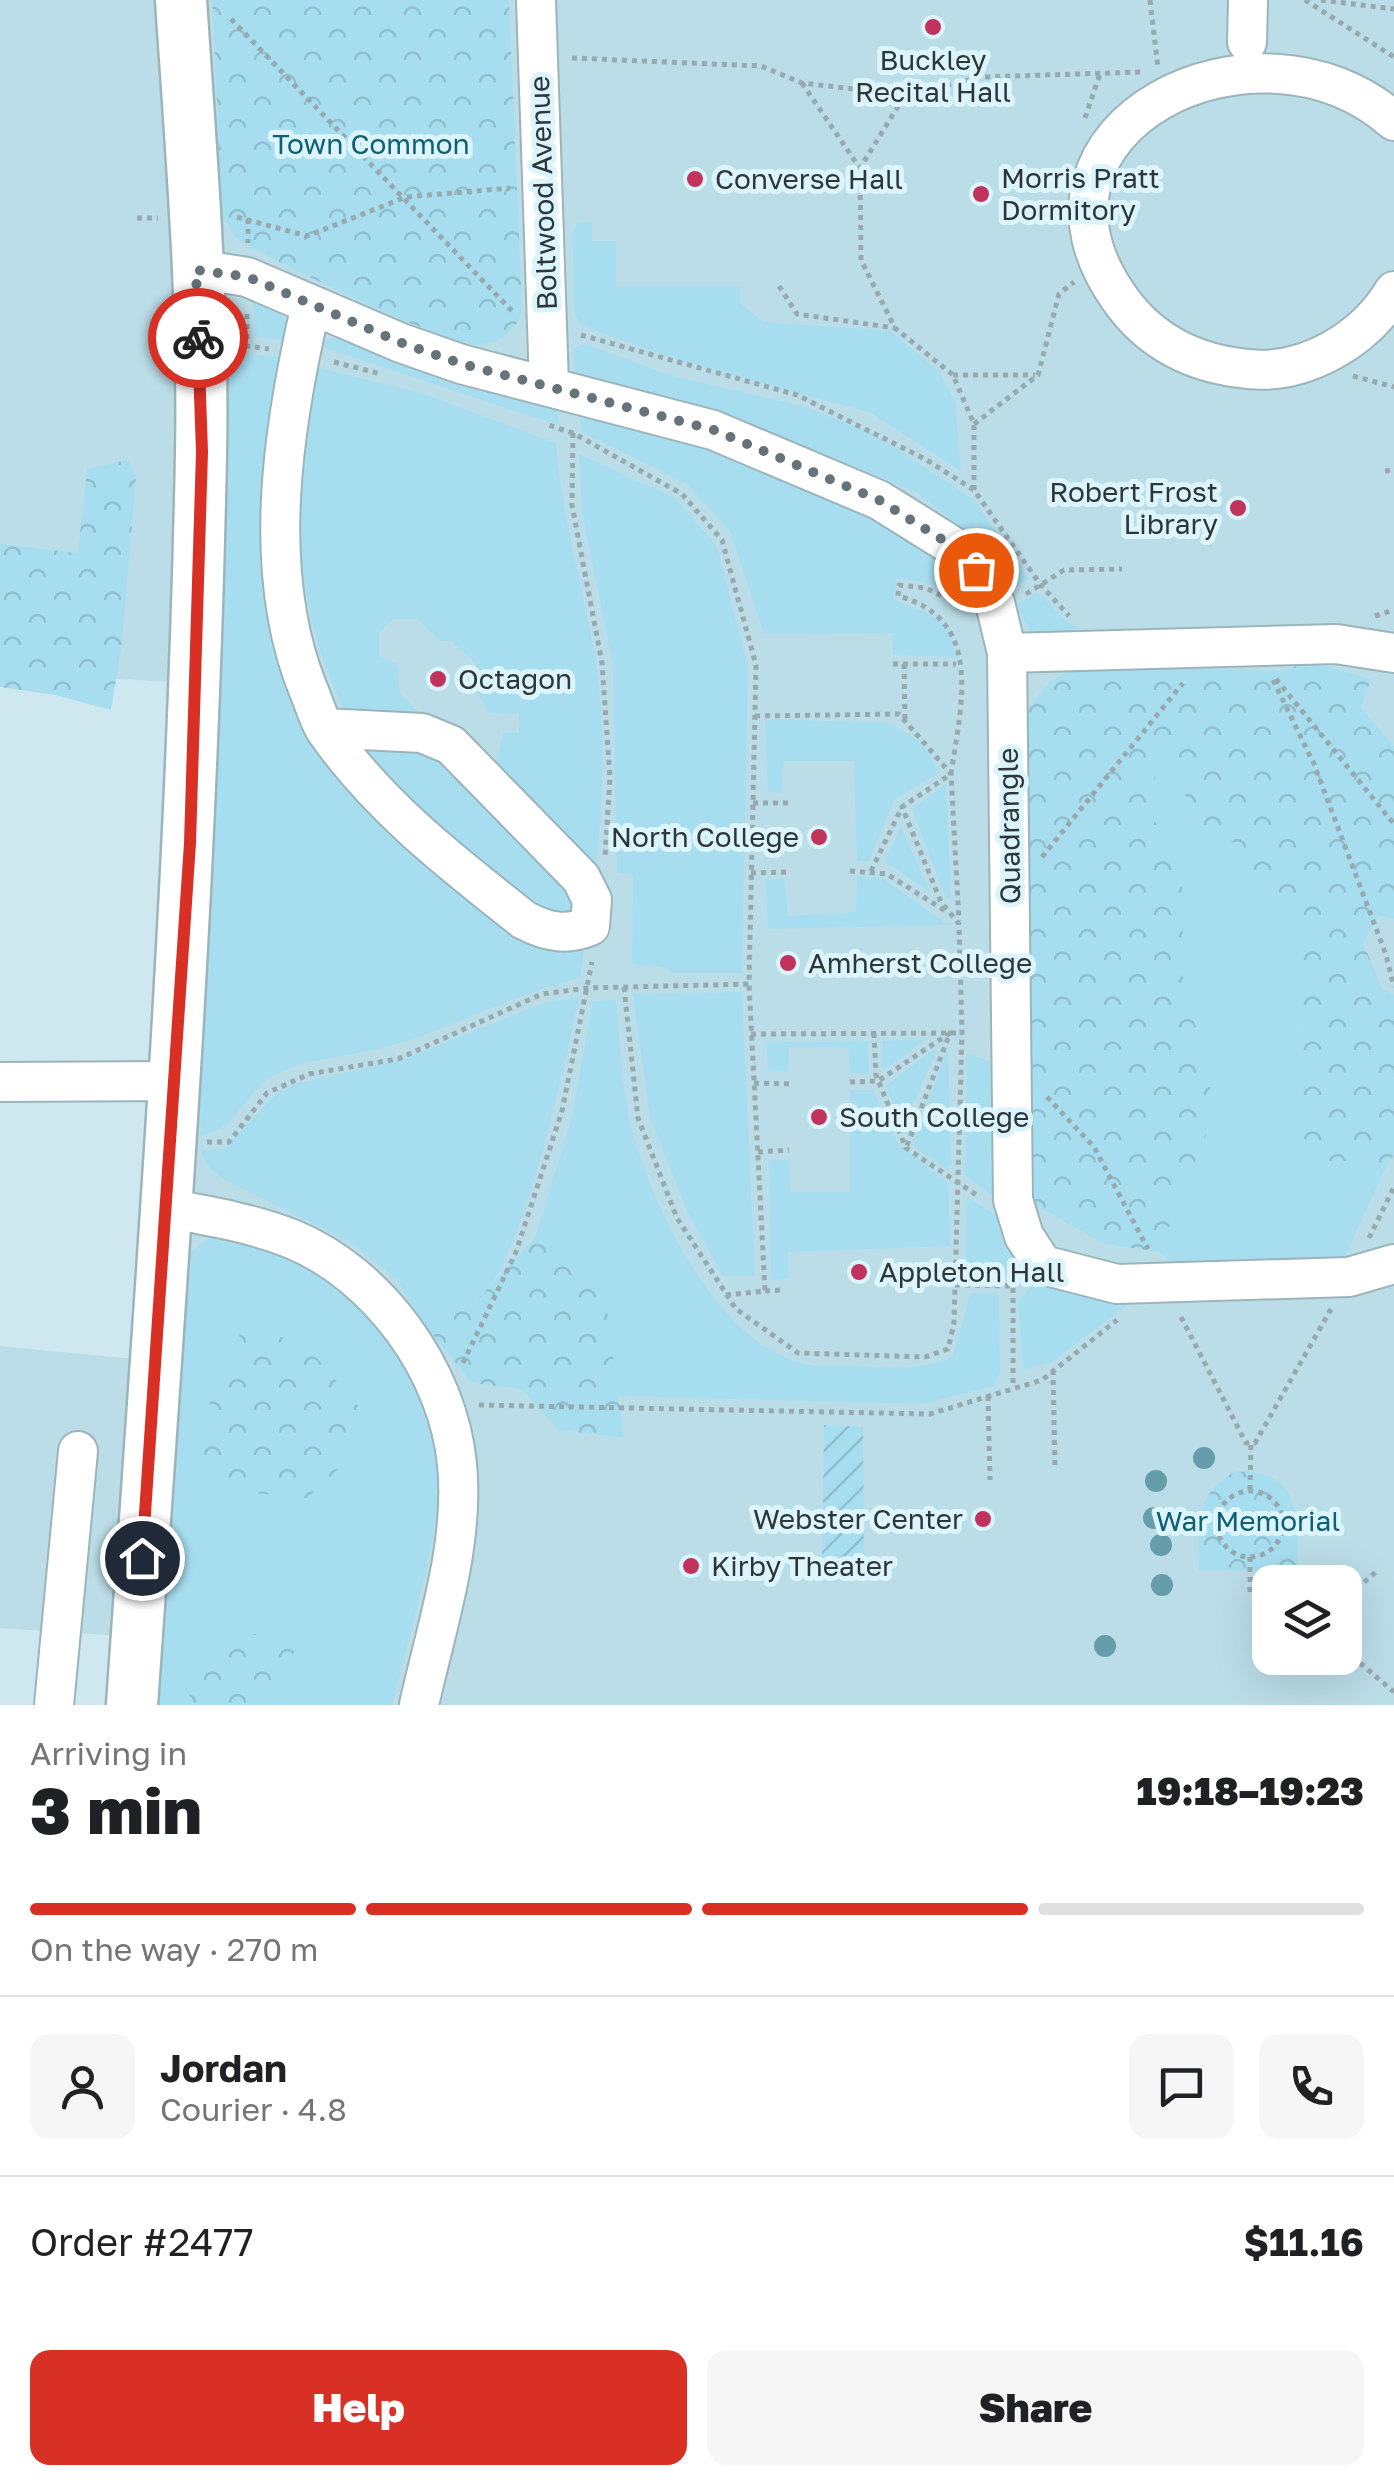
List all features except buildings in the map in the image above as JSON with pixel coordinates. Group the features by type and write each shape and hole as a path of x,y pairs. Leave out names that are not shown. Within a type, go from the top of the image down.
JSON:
{"main road":[{"path":"132,1705 190,843 202,452 181,0"}],"street":[{"name":"Boltwood Avenue","path":"536,0 549,386"},
{"path":"1247,42 1248,0"},
{"path":"1394,120 1374,93 1338,64 1294,46 1247,42 1201,51 1159,72 1125,104 1101,145 1090,190 1097,252 1108,282 1135,320 1172,349 1216,366 1262,371 1308,362 1350,340 1384,308 1394,291"},
{"name":"Quadrangle","path":"196,270 248,277 446,358 714,430 879,500 951,545 976,570 995,603 1007,652 1013,1200 1024,1236 1044,1264 1118,1284 1349,1277 1394,1264"},
{"path":"311,305 290,400 284,478 284,575 292,648 324,728 415,835 524,920 542,929 572,933 590,926 592,900 581,878 451,745 422,734 324,728"},
{"path":"1007,652 1336,644 1394,652"},
{"path":"0,1082 173,1081"},
{"path":"166,1208 238,1221 294,1240 338,1265 385,1306 423,1360 443,1404 457,1464 454,1546 420,1705"},
{"path":"54,1705 78,1451"}],"path":[{"path":"561,57 761,66 802,83 905,95 982,76 1159,72 1150,0"},
{"path":"1305,0 1394,57"},
{"path":"1321,0 1394,8"},
{"path":"231,19 520,320"},
{"path":"1080,135 1100,74"},
{"path":"802,83 860,168"},
{"path":"905,95 860,168 860,260 895,328 952,375 974,424 974,490"},
{"path":"222,215 248,218 307,236 406,197 543,185"},
{"path":"137,218 161,218"},
{"path":"248,218 248,246"},
{"path":"974,424 1038,375 1059,294 1081,278"},
{"path":"779,286 797,314 895,328"},
{"path":"248,303 248,346 300,353 388,376"},
{"path":"570,332 797,395 870,428 974,490 1040,584 1067,615 1083,623"},
{"path":"952,375 1038,375"},
{"path":"536,421 573,433 682,494 722,540 756,665 749,984 766,1291"},
{"path":"573,433 572,506 602,663 610,778 604,866"},
{"path":"1385,471 1394,470"},
{"path":"1015,600 1064,570 1122,568"},
{"path":"624,987 638,1118 677,1218 736,1309 798,1352 926,1357 948,1349 954,1335 962,1032 951,774 960,698 958,642 936,612 898,596 900,585 926,588 958,605"},
{"path":"1359,620 1394,610"},
{"path":"1032,870 1212,646"},
{"path":"892,664 956,664"},
{"path":"904,664 906,721"},
{"path":"1394,824 1268,668 1314,764 1386,955 1394,987"},
{"path":"755,716 899,714 951,774"},
{"path":"872,871 902,807 951,774"},
{"path":"753,802 788,802"},
{"path":"902,807 950,914"},
{"path":"850,871 886,874 950,914 959,924"},
{"path":"752,873 789,872"},
{"path":"595,946 562,1111 516,1252 443,1404 930,1414 1042,1380 1164,1282"},
{"path":"199,1142 228,1142 268,1093 309,1074 398,1058 542,994 587,988 749,984"},
{"path":"850,1082 878,1082 950,1032"},
{"path":"906,1148 950,1032"},
{"path":"752,1034 962,1032"},
{"path":"874,1033 878,1082 906,1148 988,1202"},
{"path":"754,1084 789,1084"},
{"path":"758,1152 789,1150"},
{"path":"955,1285 1012,1286 1013,1388"},
{"path":"726,1294 782,1290"},
{"path":"1053,1370 1055,1469"},
{"path":"988,1396 990,1480"},
{"path":"1250,1443 1250,1490"},
{"path":"1250,1490 1271,1498 1279,1507 1283,1529 1272,1549 1250,1557 1223,1544 1216,1524 1230,1496 1250,1490"},
{"path":"1250,1557 1252,1594"},
{"path":"1362,1584 1379,1569"},
{"path":"1362,1665 1394,1692"}],"shaded area":[{"name":"Amherst College","path":"0,0 1394,0 1394,1705 132,1705 137,1637 0,1628 0,1346 155,1361 191,683 0,672"}],"green space":[{"name":"Town Common","path":"212,0 509,0 522,308 516,324 505,336 481,344 454,340 353,298 235,237 222,215"},
{"path":"592,221 592,241 616,241 616,286 740,286 740,303 764,322 890,331 940,372 955,402 961,471 871,413 670,357 582,326 574,314 573,232 577,224"},
{"path":"253,302 280,313 288,341 255,337"},
{"path":"337,337 558,405 558,425 313,344"},
{"path":"586,344 669,375 806,407 870,432 973,499 1029,579 1010,590 964,530 916,492 756,426 575,371 573,348"},
{"path":"222,354 280,357 272,522 352,788 585,940 580,978 400,1043 320,1060 274,1075 223,1127 200,1135"},
{"path":"311,366 421,393 556,443 599,689 603,765 596,866 589,868 495,766 503,733 519,733 519,714 489,713 478,694 476,664 452,641 439,641 418,619 393,619 379,633 379,656 398,665 400,694 424,717 347,717 314,628 299,544 300,459"},
{"path":"579,413 743,457 861,505 912,535 952,571 978,612 945,590 913,581 897,579 893,599 930,614 950,629 956,657 893,655 892,633 764,634 731,533 687,484 582,432"},
{"path":"579,454 675,498 716,545 748,667 742,973 672,973 667,968 632,964 633,874 617,873 613,665 582,512"},
{"path":"128,460 136,476 122,644 111,710 55,695 0,687 0,544 78,553 87,469"},
{"path":"1038,592 1065,620 1094,637 1033,636 1016,605"},
{"path":"1306,661 1371,679 1361,708 1394,746 1394,919 1380,915 1363,942 1381,987 1394,995 1394,1155 1386,1167 1361,1161 1316,1161 1298,1126 1299,906 1253,887 1238,845 1188,818 1182,764 1155,763 1153,818 1182,870 1183,990 1211,1069 1209,1127 1159,1252 1105,1244 1030,1202 1024,714 1049,682 1080,665 1284,671"},
{"path":"765,719 891,723 920,742 940,772 894,800 869,861 857,861 854,761 783,761 782,793 768,792"},
{"path":"347,737 435,746 573,887 573,912 546,908 484,872 421,815"},
{"path":"1154,763 1182,763 1188,818 1239,845 1253,887 1299,906 1298,1126 1316,1161 1361,1161 1386,1167 1343,1261 1314,1267 1170,1261 1159,1252 1209,1127 1211,1069 1183,990 1182,870 1153,818"},
{"path":"946,784 951,900 945,896 912,809"},
{"path":"901,827 930,892 885,861"},
{"path":"857,877 881,877 948,925 768,929 766,880 784,878 788,916 856,912"},
{"path":"742,992 755,1276 723,1276 688,1213 650,1117 633,994"},
{"path":"579,997 542,1154 513,1240 483,1293 461,1306 420,1319 397,1280 350,1242 223,1178 202,1155 200,1150 224,1149 275,1095 298,1083 402,1060 546,1002"},
{"path":"616,1000 626,1104 644,1168 695,1271 743,1330 771,1350 808,1365 918,1366 953,1356 971,1293 999,1294 1000,1370 994,1386 921,1404 618,1396 606,1302 535,1238 571,1121 593,1001"},
{"path":"926,1039 889,1067 881,1067 883,1041"},
{"path":"868,1041 869,1074 850,1073 848,1047 789,1047 788,1072 768,1071 767,1042"},
{"path":"935,1048 936,1053 902,1129 886,1086"},
{"path":"948,1048 951,1163 947,1169 914,1147 913,1142"},
{"path":"967,1053 1001,1066 996,1199 965,1175"},
{"path":"850,1090 873,1090 899,1145 948,1183 950,1246 788,1252 788,1279 771,1280 769,1160 789,1160 790,1192 850,1192"},
{"path":"967,1197 1000,1217 1017,1261 1002,1277 987,1281 965,1276"},
{"path":"223,1228 302,1264 337,1288 369,1318 396,1351 417,1388 432,1428 439,1471 435,1524 392,1705 276,1705 296,1646 190,1677 189,1705 155,1705 189,1253"},
{"path":"535,1238 606,1302 624,1438 559,1430 521,1389 472,1383 420,1319 480,1297"},
{"path":"1043,1272 1149,1289 1050,1363 1024,1370 1018,1302"},
{"path":"247,1321 310,1350 363,1412 343,1465 307,1498 256,1493 203,1465 211,1391"},
{"path":"824,1425 863,1427 864,1562 870,1563 870,1576 822,1583"},
{"name":"War Memorial","path":"1235,1472 1257,1473 1285,1488 1296,1517 1298,1565 1252,1565 1252,1571 1199,1570 1201,1514 1221,1481"},
{"path":"231,1627 296,1646 276,1705 189,1705 190,1677"}],"way so far":[{"path":"198,338 196,270 248,277 402,343 462,364 714,430 879,500 951,545 976,570"}],"place":[{"name":"Buckley Recital Hall","path":"933,27"},
{"name":"Converse Hall","path":"695,179"},
{"name":"Morris Pratt Dormitory","path":"981,194"},
{"name":"Robert Frost Library","path":"1238,508"},
{"name":"Octagon","path":"438,679"},
{"name":"North College","path":"819,837"},
{"name":"Amherst College","path":"788,963"},
{"name":"South College","path":"819,1117"},
{"name":"Appleton Hall","path":"859,1272"},
{"name":"Webster Center","path":"983,1519"},
{"name":"Kirby Theater","path":"691,1566"}],"route":[{"path":"142,1558 190,843 191,682 202,452 198,338"}]}
